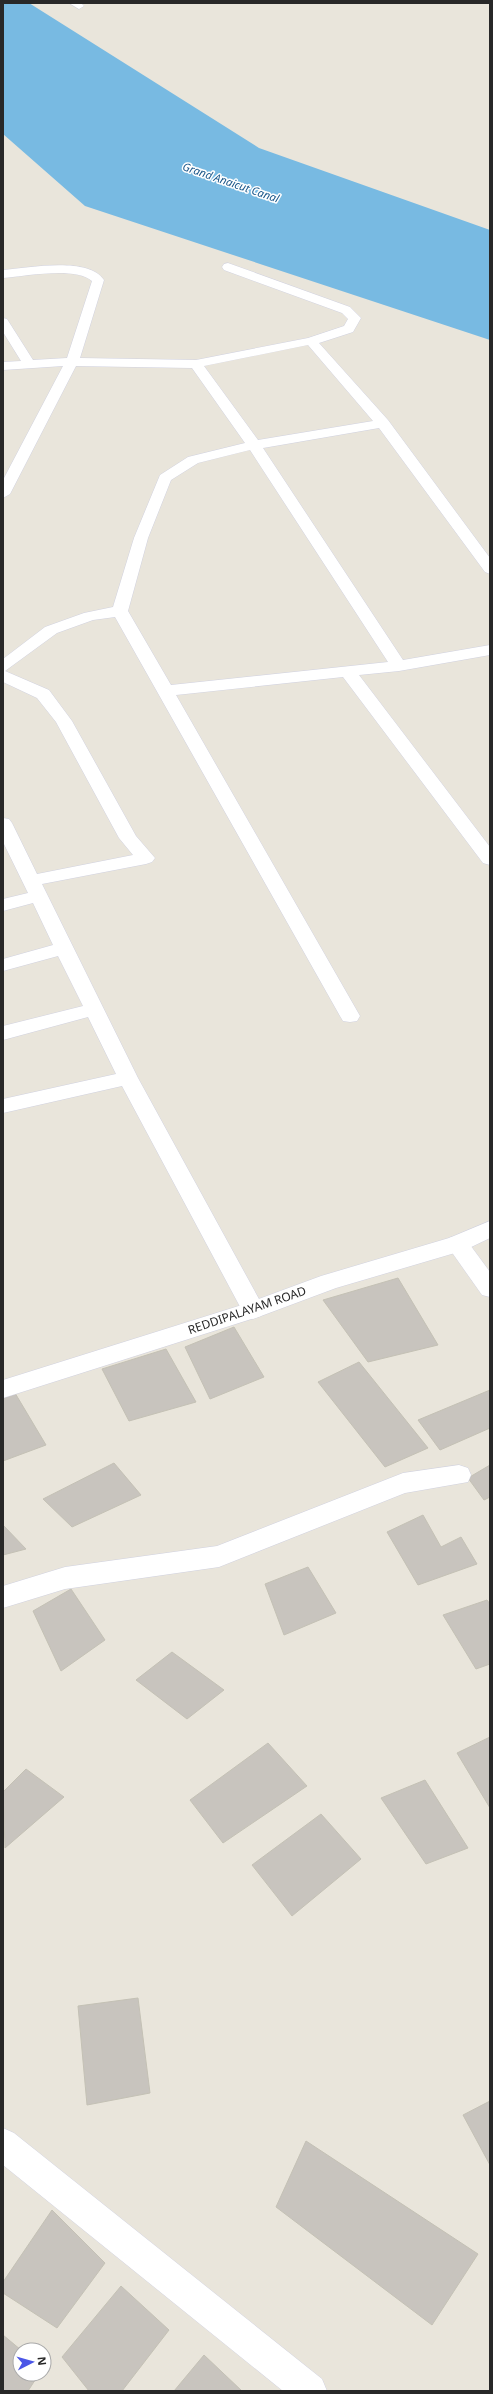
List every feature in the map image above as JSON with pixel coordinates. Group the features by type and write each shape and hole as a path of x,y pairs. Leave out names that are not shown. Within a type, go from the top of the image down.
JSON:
{"street":[{"path":"3,366 72,362 196,364 311,341 349,329 354,318 346,310 228,267"},
{"path":"3,274 68,269 89,272 98,280 72,362 3,494"},
{"path":"3,322 29,364"},
{"path":"311,341 383,423 490,569"},
{"path":"196,364 254,445 399,666"},
{"path":"350,1016 120,611 141,538 165,478 193,460 254,445 383,423"},
{"path":"3,667 51,630 90,616 120,611"},
{"path":"165,691 399,666 490,650"},
{"path":"347,671 490,859"},
{"path":"3,676 43,694 64,721 128,838 146,858 36,889 3,905"},
{"path":"3,823 128,1078 253,1310"},
{"path":"3,965 65,948"},
{"path":"3,1033 95,1009"},
{"path":"3,1106 128,1078"},
{"name":"REDDIPALAYAM ROAD","path":"3,1389 253,1310 329,1282 457,1244 490,1229"},
{"path":"457,1244 490,1289"},
{"path":"3,1597 65,1578 219,1556 403,1483 459,1475"},
{"path":"3,2144 310,2391"}],"water":[{"name":"Grand Anaicut Canal","path":"3,3 29,3 259,148 490,230 490,340 85,206 3,134"}],"building":[{"path":"398,1278 438,1345 368,1362 323,1300"},
{"path":"234,1327 264,1377 210,1399 185,1347"},
{"path":"166,1349 196,1402 129,1421 102,1369"},
{"path":"359,1362 428,1448 385,1467 318,1382"},
{"path":"490,1390 490,1428 440,1450 418,1420"},
{"path":"15,1393 46,1445 3,1461 3,1398"},
{"path":"114,1463 141,1495 72,1527 43,1499"},
{"path":"490,1465 490,1497 484,1500 468,1478"},
{"path":"423,1515 441,1547 461,1537 477,1564 418,1585 387,1532"},
{"path":"3,1525 26,1549 3,1555"},
{"path":"308,1567 336,1613 284,1635 265,1584"},
{"path":"71,1589 105,1640 61,1671 33,1611"},
{"path":"487,1600 490,1604 490,1664 476,1669 443,1615"},
{"path":"172,1652 224,1690 187,1719 136,1680"},
{"path":"490,1737 490,1808 457,1753"},
{"path":"268,1743 307,1786 223,1843 190,1800"},
{"path":"26,1769 64,1797 5,1848 3,1792"},
{"path":"425,1780 468,1848 426,1864 381,1798"},
{"path":"321,1814 361,1859 292,1916 252,1865"},
{"path":"138,1998 150,2093 87,2105 78,2006"},
{"path":"490,2101 490,2165 463,2115"},
{"path":"306,2141 478,2254 432,2325 276,2207"},
{"path":"52,2210 105,2263 57,2328 3,2293 3,2282"},
{"path":"121,2286 169,2330 122,2391 89,2391 62,2357"},
{"path":"3,2335 12,2342 12,2382 34,2382 28,2391 3,2391"},
{"path":"204,2355 242,2391 174,2391"}]}
